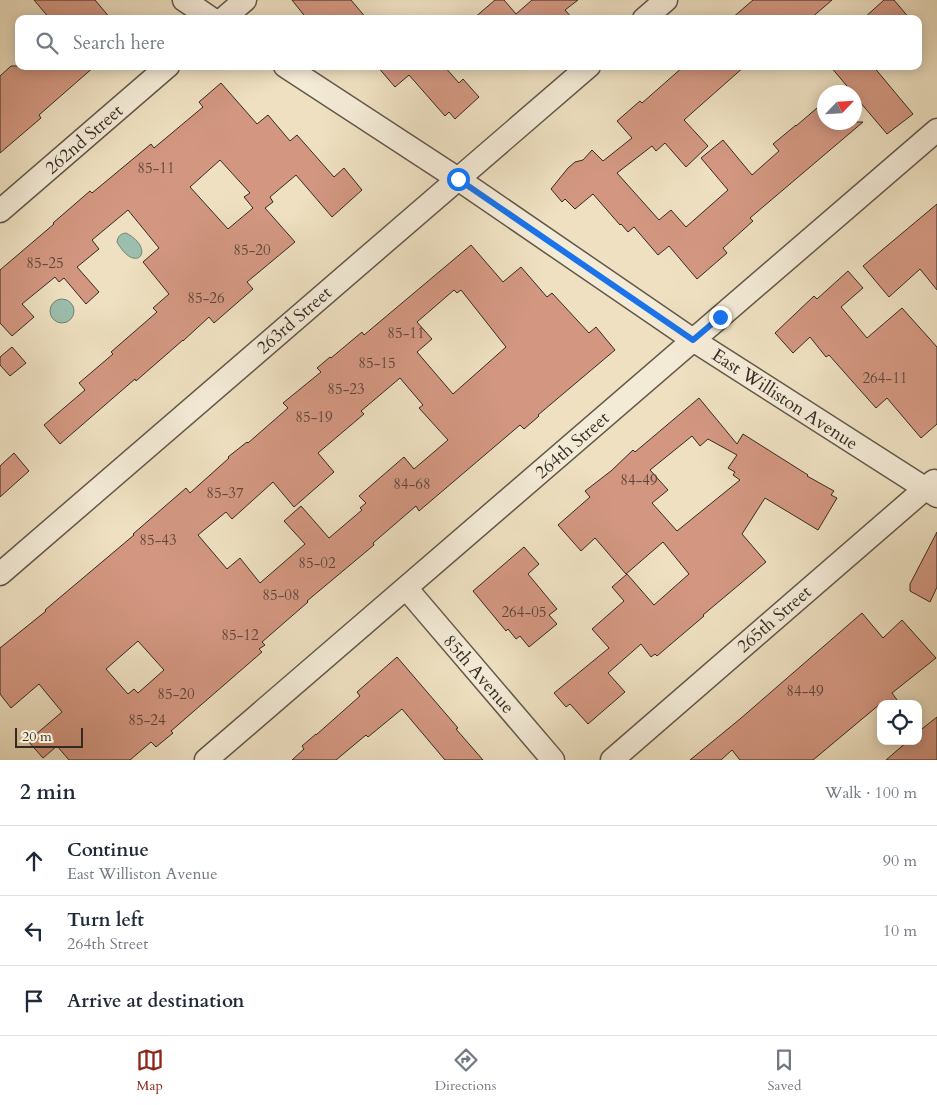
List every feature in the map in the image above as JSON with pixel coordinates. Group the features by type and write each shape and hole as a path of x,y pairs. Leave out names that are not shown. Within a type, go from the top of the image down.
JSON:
{"street":[{"path":"184,0 206,15"},
{"path":"227,15 244,0"},
{"path":"649,15 666,0"},
{"name":"262nd Street","path":"0,211 163,70"},
{"name":"East Williston Avenue","path":"291,70 458,179 693,340 933,488"},
{"name":"263rd Street","path":"0,574 584,70"},
{"name":"264th Street","path":"206,760 937,130"},
{"name":"265th Street","path":"612,760 933,488"},
{"name":"85th Avenue","path":"406,588 553,760"}],"shaded area":[{"path":"126,233 135,239 140,246 142,252 136,258 124,252 117,242 122,234"},
{"path":"62,299 67,300 73,306 73,316 67,322 62,323 57,322 51,316 50,311 51,306 57,300"}],"building":[{"path":"34,0 95,0 108,15 47,15"},
{"path":"292,0 351,0 364,15 304,15"},
{"path":"495,0 504,0 516,14 532,0 578,0 565,10 569,15 478,15"},
{"path":"753,0 832,0 815,15 736,15"},
{"path":"884,0 894,0 907,15 867,15"},
{"path":"11,66 15,66 15,70 90,70 39,115 41,118 0,153 0,76"},
{"path":"380,70 448,70 459,83 463,79 479,97 455,119 449,112 445,116 409,75 395,87"},
{"path":"679,70 740,70 684,120 708,146 686,167 665,143 656,151 652,146 617,173 659,220 671,210 686,227 728,190 701,158 723,140 752,175 779,151 773,144 817,108 817,130 854,130 750,218 753,221 723,248 727,253 697,279 669,246 658,255 634,227 628,232 620,225 593,194 575,209 565,199 562,202 551,189 568,168 575,162 583,160 592,150 603,161 632,138 617,121 640,101 642,103"},
{"path":"833,70 876,70 913,114 887,134 862,104 862,85 846,85"},
{"path":"221,83 257,124 268,115 290,141 297,135 334,177 344,168 362,190 332,217 296,175 270,197 273,202 265,208 295,242 247,282 253,289 214,323 209,317 60,444 44,425 85,390 79,383 157,312 153,308 169,294 143,262 159,248 128,210 92,240 99,249 77,267 99,292 86,304 64,278 59,282 55,277 22,304 34,317 12,336 0,323 0,270 90,191 92,193 151,144 154,148 203,107 199,102","holes":["220,160 250,193 244,197 253,208 228,229 190,187"]},
{"path":"937,204 937,290 920,269 889,297 863,266"},
{"path":"471,245 503,282 521,267 547,297 552,293 589,333 596,327 615,350 524,429 520,425 419,511 416,506 373,543 374,545 307,601 262,642 265,645 259,649 262,652 171,731 173,733 156,747 151,742 130,760 69,760 57,746 43,758 28,741 62,712 39,684 11,708 0,694 0,648 46,611 186,488 190,493 228,457 248,443 288,408 283,403 321,372 317,368 362,332 364,335","holes":["454,290 457,293 461,290 506,347 453,394 417,352 432,339 417,322","400,378 423,405 419,408 448,440 414,469 404,457 359,496 366,503 360,508 362,510 329,538 301,506 284,521 305,544 260,583 240,558 227,569 198,535 226,512 232,519 273,482 294,507 334,472 318,453 364,414 361,411","138,641 164,670 138,693 134,689 128,694 106,669"]},
{"path":"848,271 863,288 841,307 867,338 902,308 937,347 937,424 921,438 887,398 876,408 829,355 826,357 810,337 793,353 775,333 814,296 817,299"},
{"path":"12,347 26,363 10,376 0,365 0,357"},
{"path":"699,398 737,444 743,434 807,476 834,491 831,495 837,498 818,530 765,498 742,534 766,562 657,656 655,654 651,657 641,644 608,673 625,692 588,724 570,704 566,707 554,693 609,648 592,629 624,601 612,587 627,574 654,605 689,574 663,542 626,574 595,538 581,551 558,525 590,497 585,491 611,471 633,450 635,452","holes":["692,436 700,446 708,439 737,455 728,468 735,472 733,475 740,480 677,531 652,503 668,490 650,470"]},
{"path":"14,453 29,471 0,497 0,466"},
{"path":"937,532 937,587 930,602 910,591 910,584"},
{"path":"524,547 539,564 528,574 557,609 549,615 557,624 529,647 520,636 516,639 508,629 506,631 473,591"},
{"path":"862,613 883,638 902,620 936,658 892,693 897,700 877,700 877,707 813,760 740,760 732,750 721,760 690,760"},
{"path":"397,657 483,760 445,760 402,709 336,760 292,760 304,749 302,746 360,696 357,692"},
{"path":"937,717 937,760 886,760 903,745 922,745 922,729"}],"route":[{"path":"458,179 693,340 720,317"}]}
